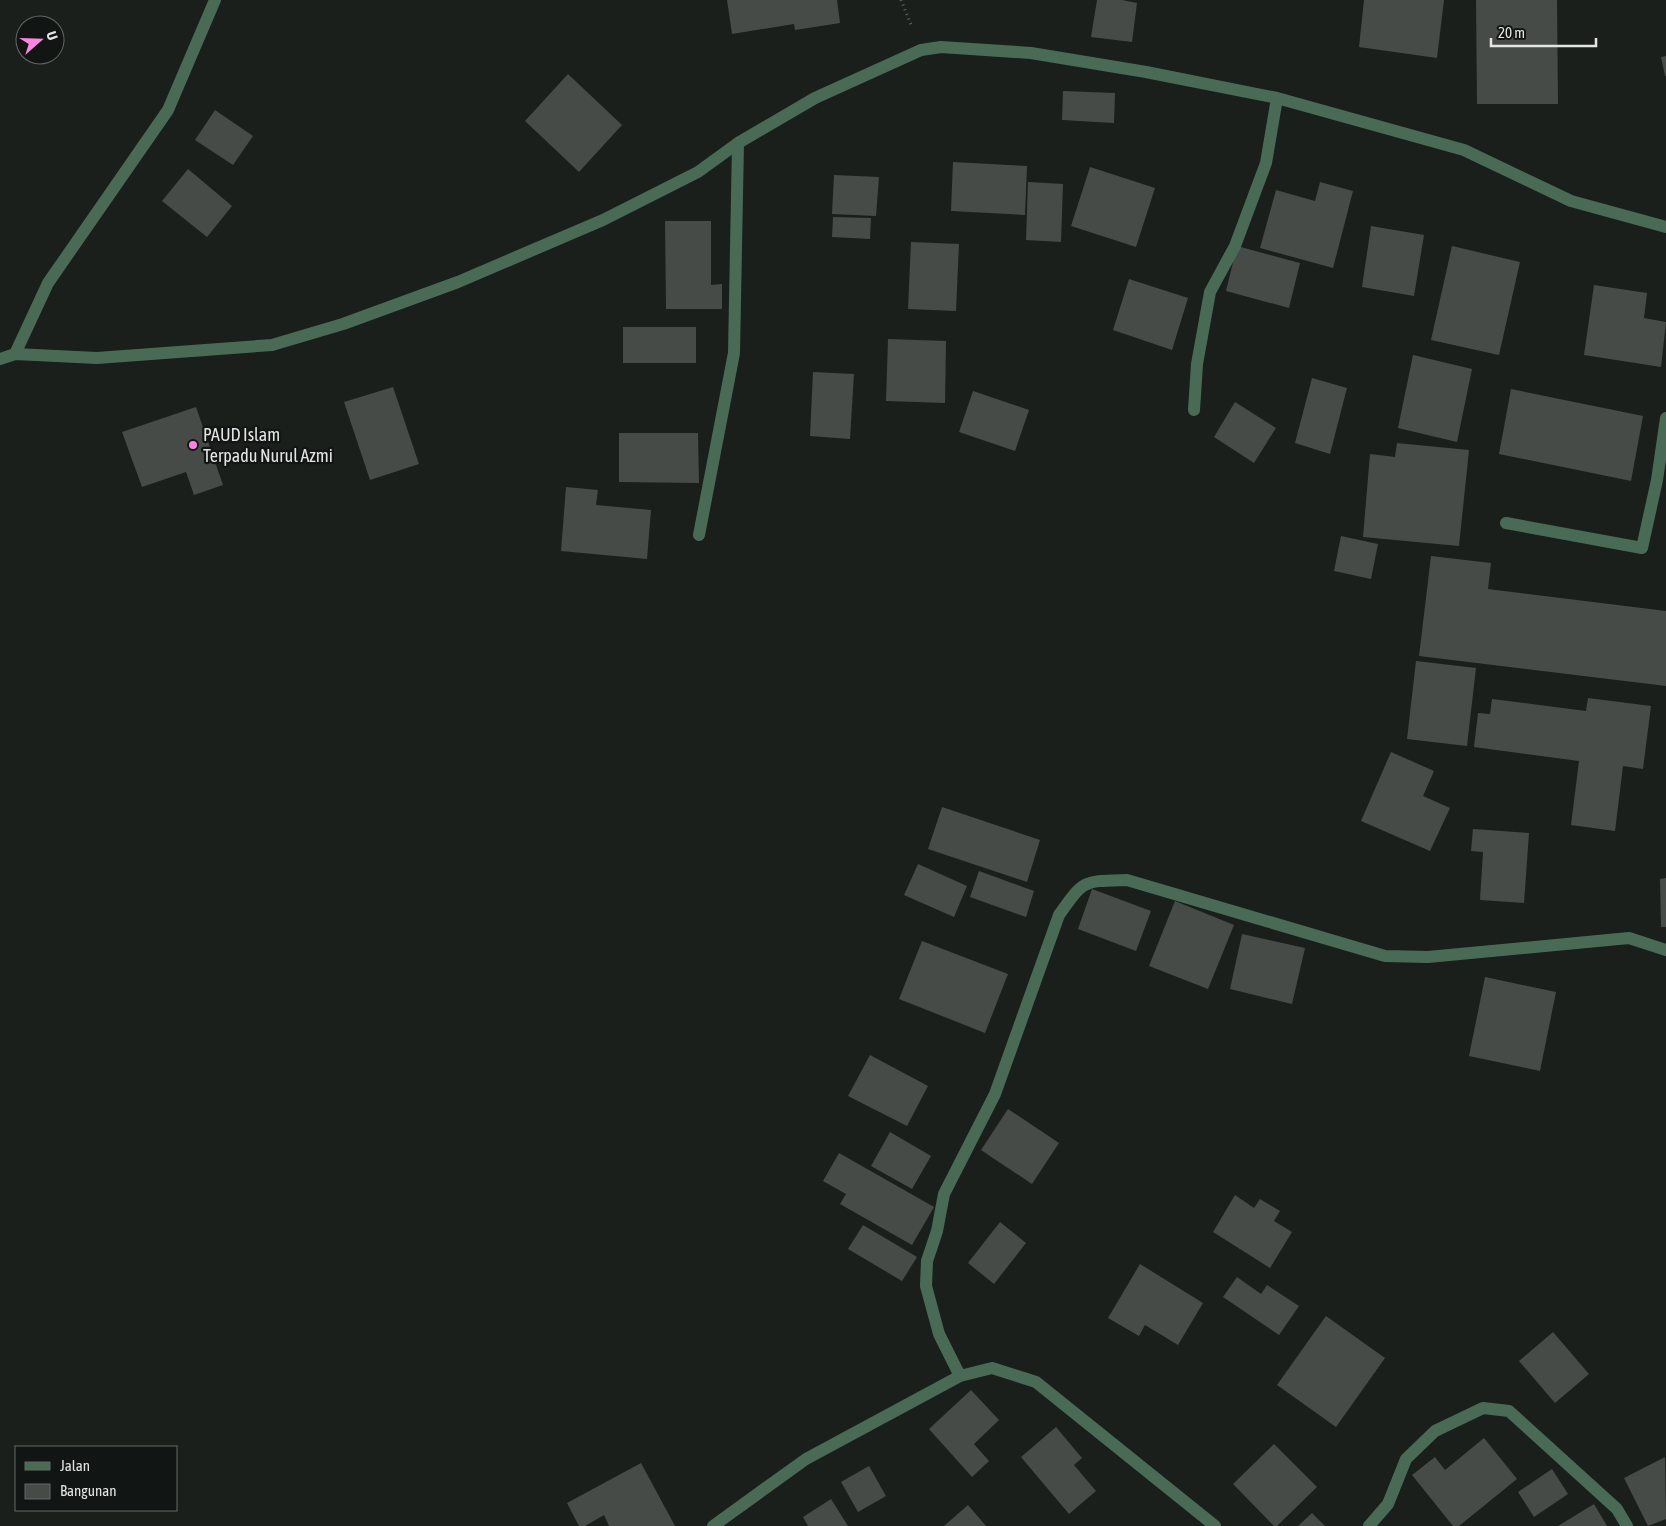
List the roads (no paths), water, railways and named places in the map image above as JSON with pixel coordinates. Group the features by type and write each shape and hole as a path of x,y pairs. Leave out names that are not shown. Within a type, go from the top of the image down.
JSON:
{"street":[{"path":"15,354 48,283 168,110 215,0"},
{"path":"0,358 15,354 97,358 272,345 343,324 458,282 604,220 698,172 738,143 830,90 921,50 941,47 1031,53 1146,72 1277,98 1464,150 1571,201 1666,227"},
{"path":"1194,410 1197,364 1210,292 1234,246 1266,163 1277,98"},
{"path":"699,535 734,353 738,143"},
{"path":"1506,523 1642,548 1657,480 1666,418"},
{"path":"960,1376 939,1334 926,1286 927,1261 937,1231 944,1194 995,1094 1059,914 1077,889 1093,881 1127,880 1385,956 1428,957 1629,938 1666,950"},
{"path":"713,1526 806,1459 960,1376 992,1368 1036,1382 1215,1526"},
{"path":"1369,1526 1388,1504 1406,1459 1435,1431 1483,1408 1509,1411 1617,1509 1627,1526"}],"place":[{"name":"PAUD Islam Terpadu Nurul Azmi","path":"193,445"}]}
